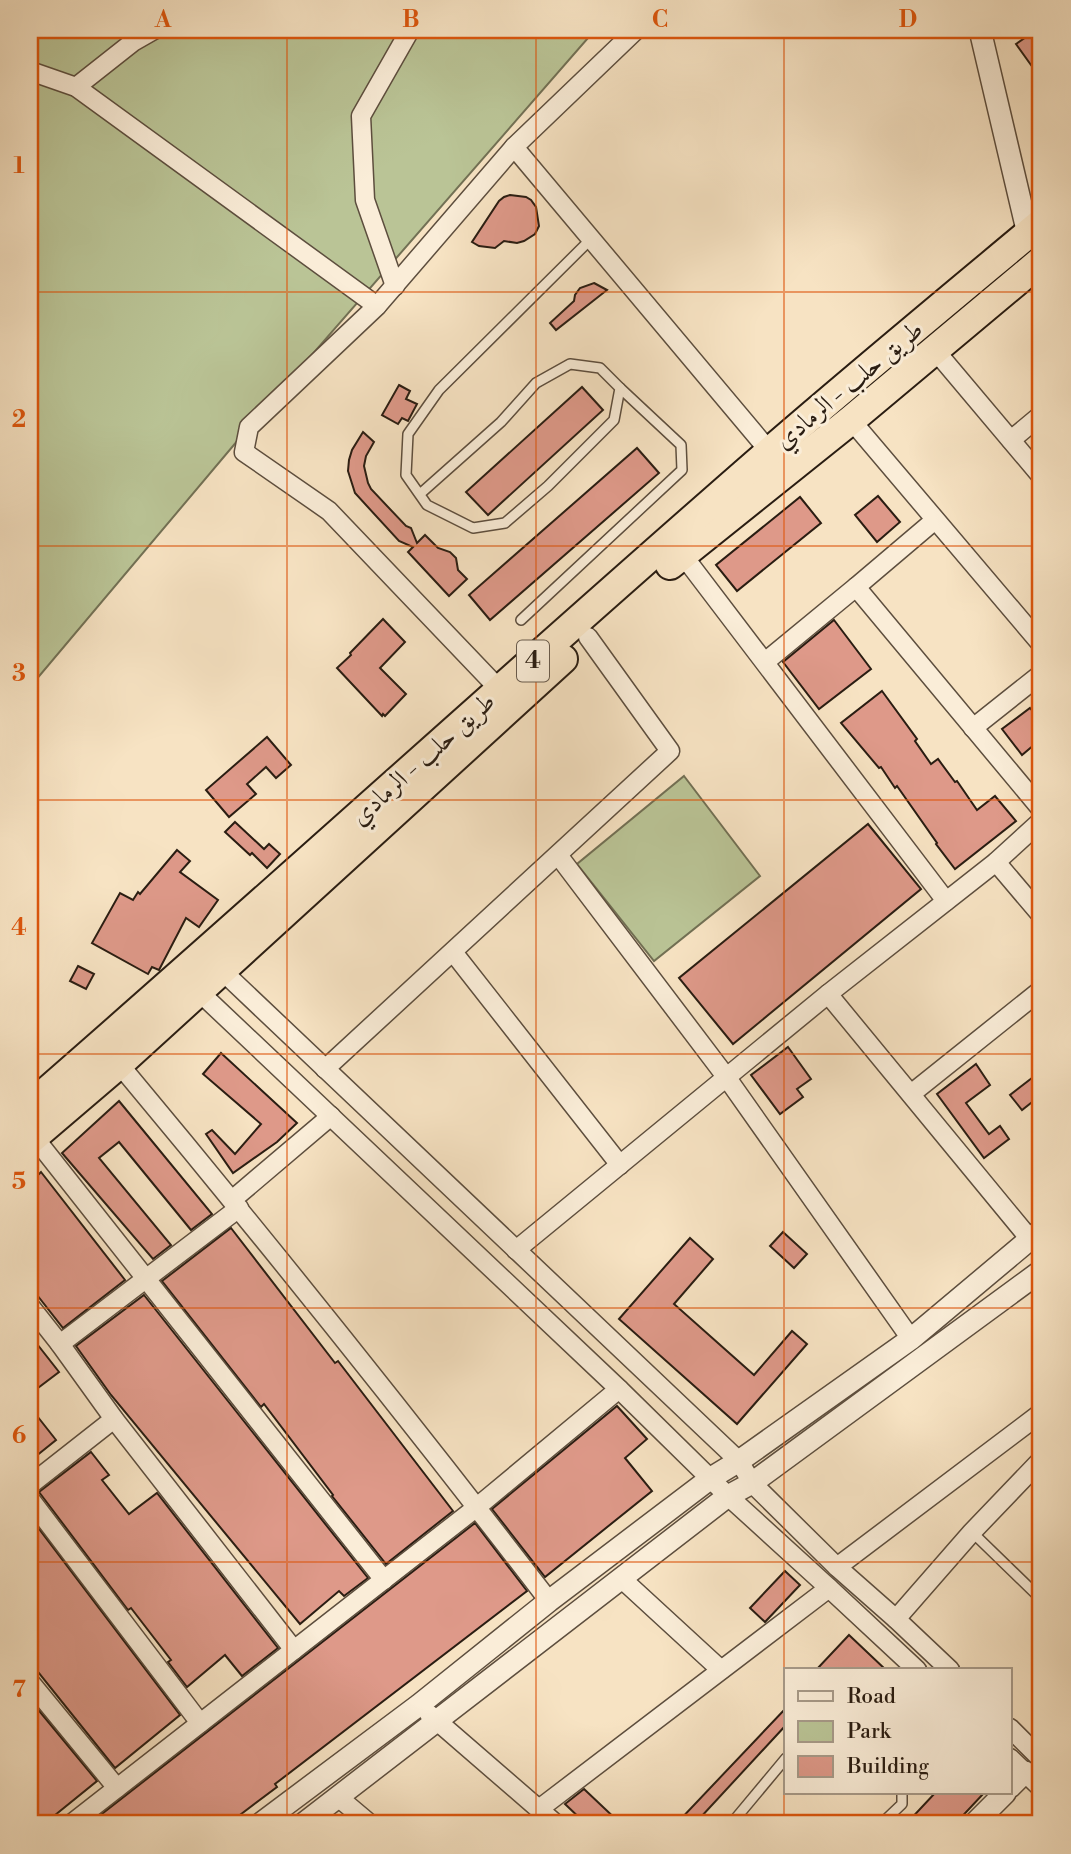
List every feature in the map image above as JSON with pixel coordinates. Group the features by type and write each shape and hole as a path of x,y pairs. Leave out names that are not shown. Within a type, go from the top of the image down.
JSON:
{"highway":[{"name":"طريق حلب - الرمادي","path":"213,962 500,690 770,452 1035,228"},
{"name":"طريق حلب - الرمادي","path":"30,1106 189,983 682,554 851,420 1041,261"},
{"name":"طريق حلب - الرمادي","path":"32,1138 119,1063 189,983"}],"street":[{"path":"76,87 154,30"},
{"path":"395,286 365,200 361,116 411,30"},
{"path":"500,690 329,511 244,453 248,428 377,306 514,147 636,30"},
{"path":"980,30 1035,228"},
{"path":"30,71 76,87 377,306"},
{"path":"514,147 770,452"},
{"path":"934,349 1041,476"},
{"path":"1011,440 1041,415"},
{"path":"851,420 1041,644"},
{"path":"765,662 935,520"},
{"path":"682,554 946,901"},
{"path":"856,587 1041,809"},
{"path":"325,1069 670,751 588,637"},
{"path":"973,729 1041,674"},
{"path":"516,1250 828,993 996,862 1041,821"},
{"path":"558,855 727,1078 911,1339"},
{"path":"996,862 1041,915"},
{"path":"453,952 620,1165"},
{"path":"213,962 739,1461 752,1483 837,1567 948,1668"},
{"path":"189,983 619,1388 728,1496 915,1668"},
{"path":"911,1094 1041,990"},
{"path":"260,1824 419,1705 710,1478 739,1461 911,1339 1035,1234 911,1094 828,993"},
{"path":"119,1063 236,1204 549,1601"},
{"path":"60,1344 236,1204 331,1116"},
{"path":"32,1138 384,1580"},
{"path":"303,1824 728,1496 752,1483 1041,1272"},
{"path":"32,1313 60,1344 114,1419 294,1650"},
{"path":"71,1824 477,1507 619,1388"},
{"path":"837,1567 1041,1413"},
{"path":"30,1485 114,1419"},
{"path":"896,1619 972,1532 1039,1468"},
{"path":"30,1499 200,1723"},
{"path":"622,1579 721,1670"},
{"path":"539,1809 830,1588"},
{"path":"30,1682 117,1788"},
{"path":"419,1705 556,1824"},
{"path":"1012,1730 1041,1759"},
{"path":"1015,1773 1041,1788"},
{"path":"974,1824 1003,1794"},
{"path":"338,1797 370,1824"}],"lane":[{"path":"592,238 439,390 408,434 406,475 427,505 473,528 505,523 548,486 614,420 620,388"},
{"path":"419,494 501,422 536,383 570,364 600,368 681,445 682,470 521,620"},
{"path":"972,1532 1041,1598"},
{"path":"731,1824 784,1760"},
{"path":"881,1824 902,1804 902,1794"}],"green space":[{"path":"30,30 595,30 249,427 30,687"},
{"path":"684,776 760,876 654,961 577,864"}],"building":[{"path":"1032,33 1041,46 1041,79 1016,44"},
{"path":"510,195 526,197 536,207 539,226 535,234 517,243 504,241 495,248 479,246 472,242 499,201"},
{"path":"594,283 607,290 556,330 550,323 574,301 580,288"},
{"path":"399,385 410,391 406,399 417,404 408,421 402,418 398,424 382,415"},
{"path":"582,387 603,410 488,515 466,492"},
{"path":"363,432 374,442 364,466 371,489 411,528 417,543 425,535 438,548 450,552 456,558 458,570 467,579 449,596 408,552 413,547 399,541 355,493 348,471 349,460"},
{"path":"637,448 659,473 490,620 469,595"},
{"path":"878,496 900,522 877,542 855,515"},
{"path":"800,497 821,523 737,591 716,565"},
{"path":"383,619 405,642 380,668 406,694 385,716 382,716 337,668"},
{"path":"834,620 871,669 819,709 783,662"},
{"path":"882,691 917,739 915,741 931,764 938,759 977,810 995,796 1016,821 955,869 897,786 895,788 881,767 879,768 841,723"},
{"path":"1030,708 1041,722 1041,739 1022,755 1002,729"},
{"path":"267,737 291,765 276,778 266,767 247,784 256,794 229,817 206,790"},
{"path":"235,822 264,849 269,844 280,854 267,868 225,832"},
{"path":"868,824 921,889 733,1044 679,978"},
{"path":"177,850 190,861 180,872 218,900 199,927 186,918 159,970 152,967 148,974 92,943 120,893 133,900"},
{"path":"78,966 94,974 86,989 70,981"},
{"path":"788,1047 811,1079 797,1089 803,1097 780,1114 751,1075"},
{"path":"221,1053 297,1123 277,1142 233,1173 206,1134 212,1130 235,1154 261,1124 203,1074"},
{"path":"976,1064 990,1085 966,1103 989,1134 1000,1126 1009,1139 984,1158 937,1094"},
{"path":"1041,1071 1041,1095 1022,1110 1010,1095"},
{"path":"119,1101 212,1214 191,1230 119,1142 99,1158 171,1245 153,1259 62,1153"},
{"path":"41,1172 125,1280 63,1328 30,1286 30,1183"},
{"path":"231,1228 453,1511 386,1564 264,1404 261,1407 162,1281"},
{"path":"783,1232 807,1254 794,1268 770,1246"},
{"path":"690,1238 713,1259 674,1304 754,1375 792,1331 807,1344 737,1424 619,1319"},
{"path":"144,1295 368,1578 344,1596 339,1591 300,1624 111,1395 76,1346"},
{"path":"30,1335 59,1372 30,1394"},
{"path":"617,1406 647,1439 625,1458 652,1491 545,1577 492,1509"},
{"path":"30,1407 56,1440 30,1461"},
{"path":"91,1452 109,1475 102,1480 129,1514 157,1493 278,1648 242,1676 225,1655 187,1687 168,1662 171,1660 131,1608 128,1610 39,1492"},
{"path":"30,1517 180,1715 115,1768 30,1662"},
{"path":"475,1523 527,1591 275,1784 277,1787 228,1824 89,1824"},
{"path":"785,1571 800,1585 765,1622 750,1608"},
{"path":"849,1635 884,1668 818,1668"},
{"path":"31,1701 97,1781 44,1824 30,1824"},
{"path":"784,1710 784,1727 700,1818 694,1824 676,1824"},
{"path":"584,1789 621,1824 586,1824 565,1804"},
{"path":"934,1794 983,1794 955,1824 906,1824"}]}
